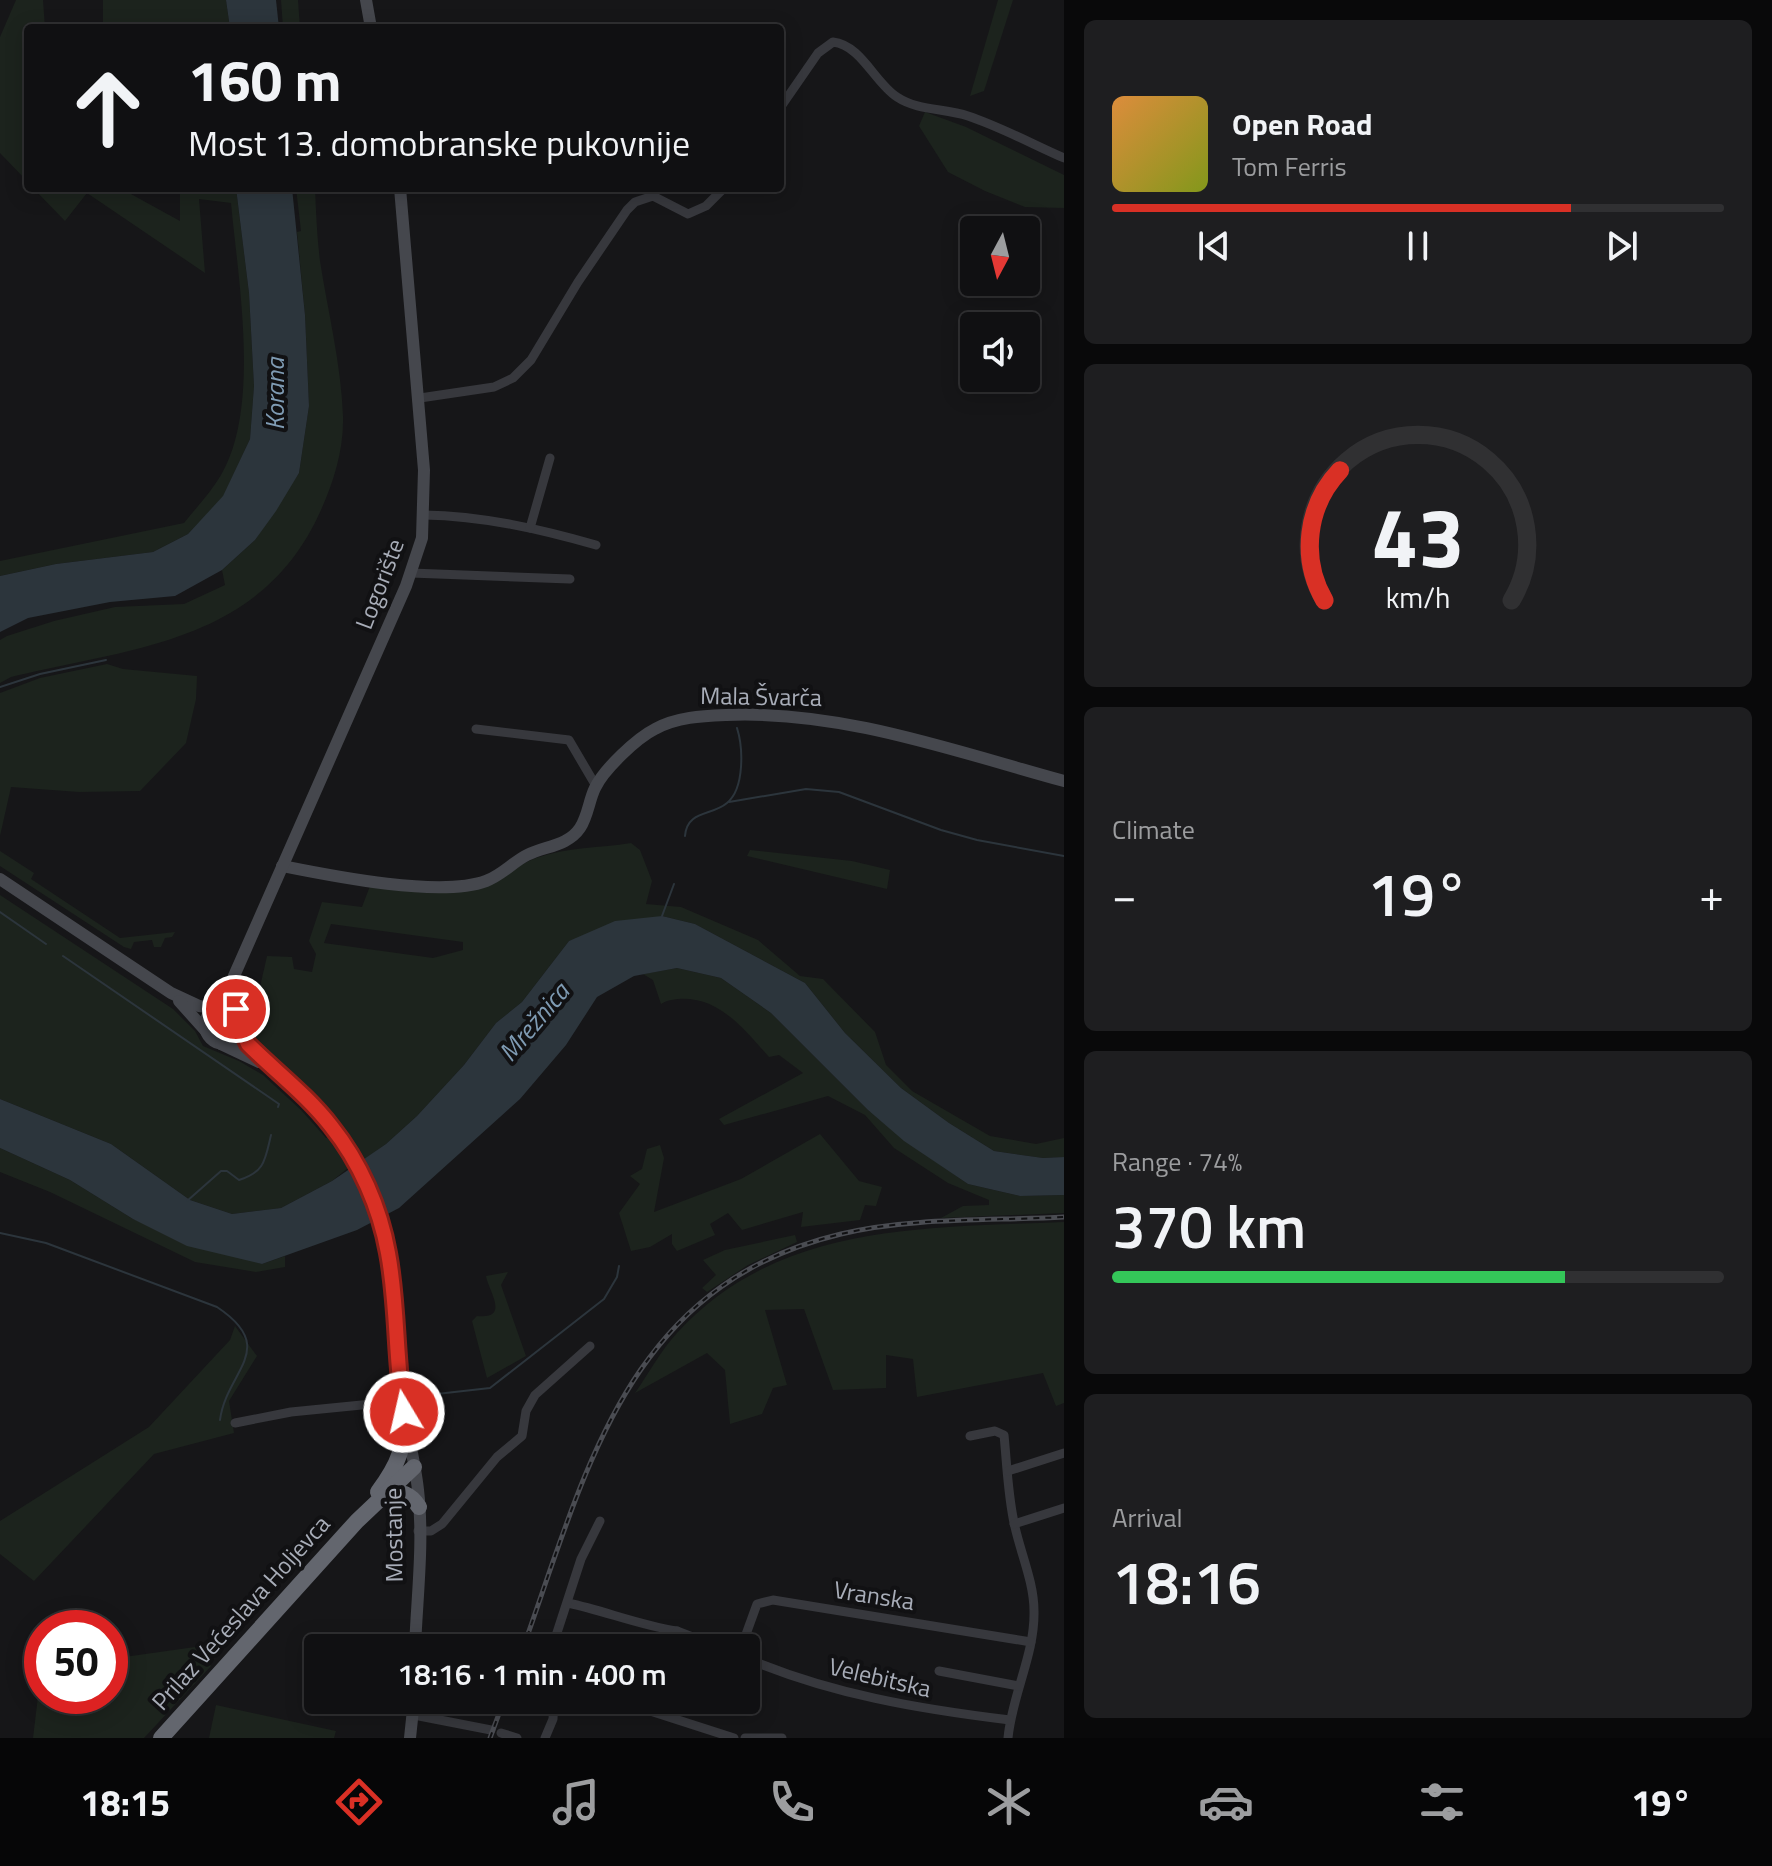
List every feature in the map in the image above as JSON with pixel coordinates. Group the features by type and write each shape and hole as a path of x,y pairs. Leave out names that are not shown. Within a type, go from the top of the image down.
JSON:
{"highway":[{"name":"Prilaz Većeslava Holjevca","path":"357,1521 396,1467 402,1449 403,1407"},
{"path":"396,1467 414,1467"},
{"name":"Prilaz Većeslava Holjevca","path":"161,1738 357,1521 414,1467"},
{"path":"386,1495 407,1494 419,1507"}],"main road":[{"path":"366,0 370,24"},
{"name":"Logorište","path":"216,1007 237,967 411,573 422,538 420,398 400,192"},
{"name":"Mala Švarča","path":"282,866 358,880 446,886 479,884 528,854 567,840 580,828 596,786 622,755 655,729 695,716 749,714 835,720 1064,781"},
{"path":"0,879 171,993 199,1006 230,1006 240,1013 248,1044 275,1071"},
{"name":"Logorište","path":"237,967 236,995 240,1013"},
{"path":"171,993 211,1039 275,1071"},
{"path":"205,1030 206,1018 216,1007"},
{"path":"221,1044 237,1040 243,1031"},
{"name":"Mostanje","path":"275,1071 332,1127 360,1171 383,1231 391,1269 403,1407 419,1507 415,1634"},
{"path":"410,1738 414,1715"}],"street":[{"path":"784,102 818,53 833,42 839,42 857,55 882,85 906,103 971,117 1064,158"},
{"path":"420,398 494,387 513,378 531,360 578,282 635,202 653,196 688,214 706,206 720,192"},
{"path":"530,528 550,458"},
{"path":"424,515 479,519 596,545"},
{"path":"411,573 570,579"},
{"path":"476,729 569,740 596,786"},
{"path":"418,1531 431,1531 442,1524 497,1457 522,1436 526,1411 535,1395 590,1346"},
{"path":"235,1423 291,1412 403,1407"},
{"path":"970,1436 995,1431 1004,1435 1014,1524 1034,1611 1031,1642 1008,1738"},
{"path":"1008,1471 1064,1453"},
{"path":"1014,1524 1064,1508"},
{"path":"557,1634 581,1559 600,1521"},
{"name":"Vranska","path":"746,1634 757,1604 773,1600 1031,1642"},
{"path":"568,1603 615,1614 641,1625 685,1634"},
{"name":"Velebitska","path":"760,1663 834,1689 933,1711 1010,1720"},
{"path":"939,1671 1019,1686"},
{"path":"545,1738 553,1714"},
{"path":"659,1714 734,1738"},
{"path":"414,1715 517,1738"},
{"path":"745,1738 782,1738"}],"shaded area":[{"path":"16,0 43,0 45,24 24,24 24,178 0,153 0,37"},
{"path":"103,0 226,0 229,24 103,24"},
{"path":"281,0 298,0 300,24 283,24"},
{"path":"998,0 1013,0 984,91 970,96"},
{"path":"925,112 966,127 1064,175 1064,208 1025,207 948,172 919,126"},
{"path":"37,192 127,192 180,221 180,192 236,192 249,293 254,386 250,439 223,497 188,534 153,552 56,564 0,576 0,561 184,523 221,475 233,447 240,415 244,342 231,203 199,199 205,273 87,193 65,221"},
{"path":"296,192 315,192 320,261 337,358 343,428 330,488 296,554 265,588 229,613 190,632 148,646 11,677 0,683 0,640 7,636 115,607 184,604 225,585 222,570 255,540 299,473 309,406 297,232 301,231"},
{"path":"107,664 123,669 197,676 196,699 186,743 140,791 79,792 11,787 0,836 0,693 40,678"},
{"path":"631,843 640,850 652,881 646,904 681,907 758,940 800,976 823,979 875,1032 886,1065 912,1091 990,1136 1036,1144 1064,1138 1064,1157 1043,1158 994,1151 901,1088 845,1033 805,983 695,924 662,916 569,941 522,1002 496,1023 464,1065 417,1116 362,1161 340,1124 253,1038 245,985 260,987 267,956 292,957 294,969 312,972 316,954 309,941 322,902 362,907 370,886 481,888 548,854","holes":["331,924 463,942 463,950 433,958 324,943"]},
{"path":"750,850 852,861 890,870 887,889 747,856"},
{"path":"0,851 34,873 31,879 120,938 175,932 172,937 165,938 161,947 154,947 152,940 134,942 131,949 124,947 0,866"},
{"path":"0,895 173,1009 195,1031 203,1046 263,1075 326,1138 330,1136 348,1168 332,1181 281,1208 232,1214 190,1200 111,1144 0,1099"},
{"path":"677,968 721,978 771,1013 868,1110 904,1140 968,1184 1020,1196 1064,1195 1064,1213 941,1218 963,1206 989,1205 989,1200 948,1183 894,1148 865,1115 828,1096 724,1125 719,1119 803,1073 779,1055 769,1057 730,1016 706,1003 678,999 661,1004 653,980 643,974"},
{"path":"224,1010 235,1014 239,1025 235,1036 224,1040 213,1036 209,1025 213,1014"},
{"path":"820,1134 859,1181 882,1187 876,1206 865,1205 860,1220 801,1227 803,1212 742,1230 728,1213 710,1224 715,1235 677,1251 672,1244 672,1234 650,1247 631,1251 619,1213 640,1184 630,1176 642,1169 647,1149 660,1145 664,1158 654,1212 741,1179"},
{"path":"0,1148 70,1180 133,1219 262,1264 285,1256 285,1267 256,1272 195,1262 50,1192 0,1172"},
{"path":"1064,1222 1064,1403 1056,1406 1043,1373 917,1397 913,1359 886,1355 886,1388 833,1390 804,1309 765,1310 787,1385 773,1388 762,1414 730,1424 725,1370 707,1353 635,1393 671,1340 717,1297 761,1270 808,1251 857,1238 908,1230"},
{"path":"795,1235 797,1242 748,1265 707,1292 702,1288 716,1275 703,1260 725,1250"},
{"path":"508,1272 501,1285 526,1356 487,1378 472,1321 477,1316 493,1313 495,1309 486,1276"},
{"path":"235,1326 257,1356 229,1401 234,1433 154,1454 34,1581 0,1554 0,1521 149,1427 230,1340"},
{"path":"195,1647 211,1666 144,1738 33,1738 36,1714 128,1714 128,1656"},
{"path":"216,1705 336,1731 334,1738 209,1738"}],"water":[{"path":"226,0 276,0 279,24 229,24"},
{"name":"Korana","path":"236,192 292,192 305,315 309,406 299,473 255,540 222,570 175,596 110,602 28,618 0,632 0,576 56,564 153,552 188,534 223,496 250,439 254,386 249,293"},
{"name":"Mrežnica","path":"662,916 695,924 805,983 845,1033 901,1088 994,1151 1043,1158 1064,1157 1064,1195 1020,1196 968,1184 904,1141 868,1110 771,1013 721,978 677,968 634,976 597,997 566,1045 520,1099 399,1208 357,1230 262,1264 187,1246 133,1219 70,1180 0,1148 0,1099 111,1144 190,1200 232,1214 281,1208 332,1181 386,1144 417,1116 464,1065 496,1023 522,1002 569,941 615,921"}],"waterway":[{"path":"0,687 40,674 106,660"},
{"path":"685,836 690,822 727,803 737,788 741,756 737,728"},
{"path":"729,802 806,789 839,792 941,830 1064,856"},
{"path":"662,916 674,884"},
{"path":"0,912 46,944"},
{"path":"63,956 279,1104 278,1107"},
{"path":"187,1201 221,1171 227,1171 239,1180 254,1173 265,1158 271,1135"},
{"path":"0,1233 46,1243 217,1307 235,1322 245,1335 247,1348 220,1420"},
{"path":"410,1397 490,1388 604,1299 617,1277 619,1266"}],"railway":[{"path":"528,1634 595,1452 626,1393 663,1340 710,1295 769,1259 841,1234 923,1222 1064,1217"},
{"path":"490,1738 499,1714"}],"route":[{"path":"236,1009 243,1019 244,1038 248,1044 319,1111 353,1157 366,1184 376,1209 391,1269 398,1374 404,1412"}]}
